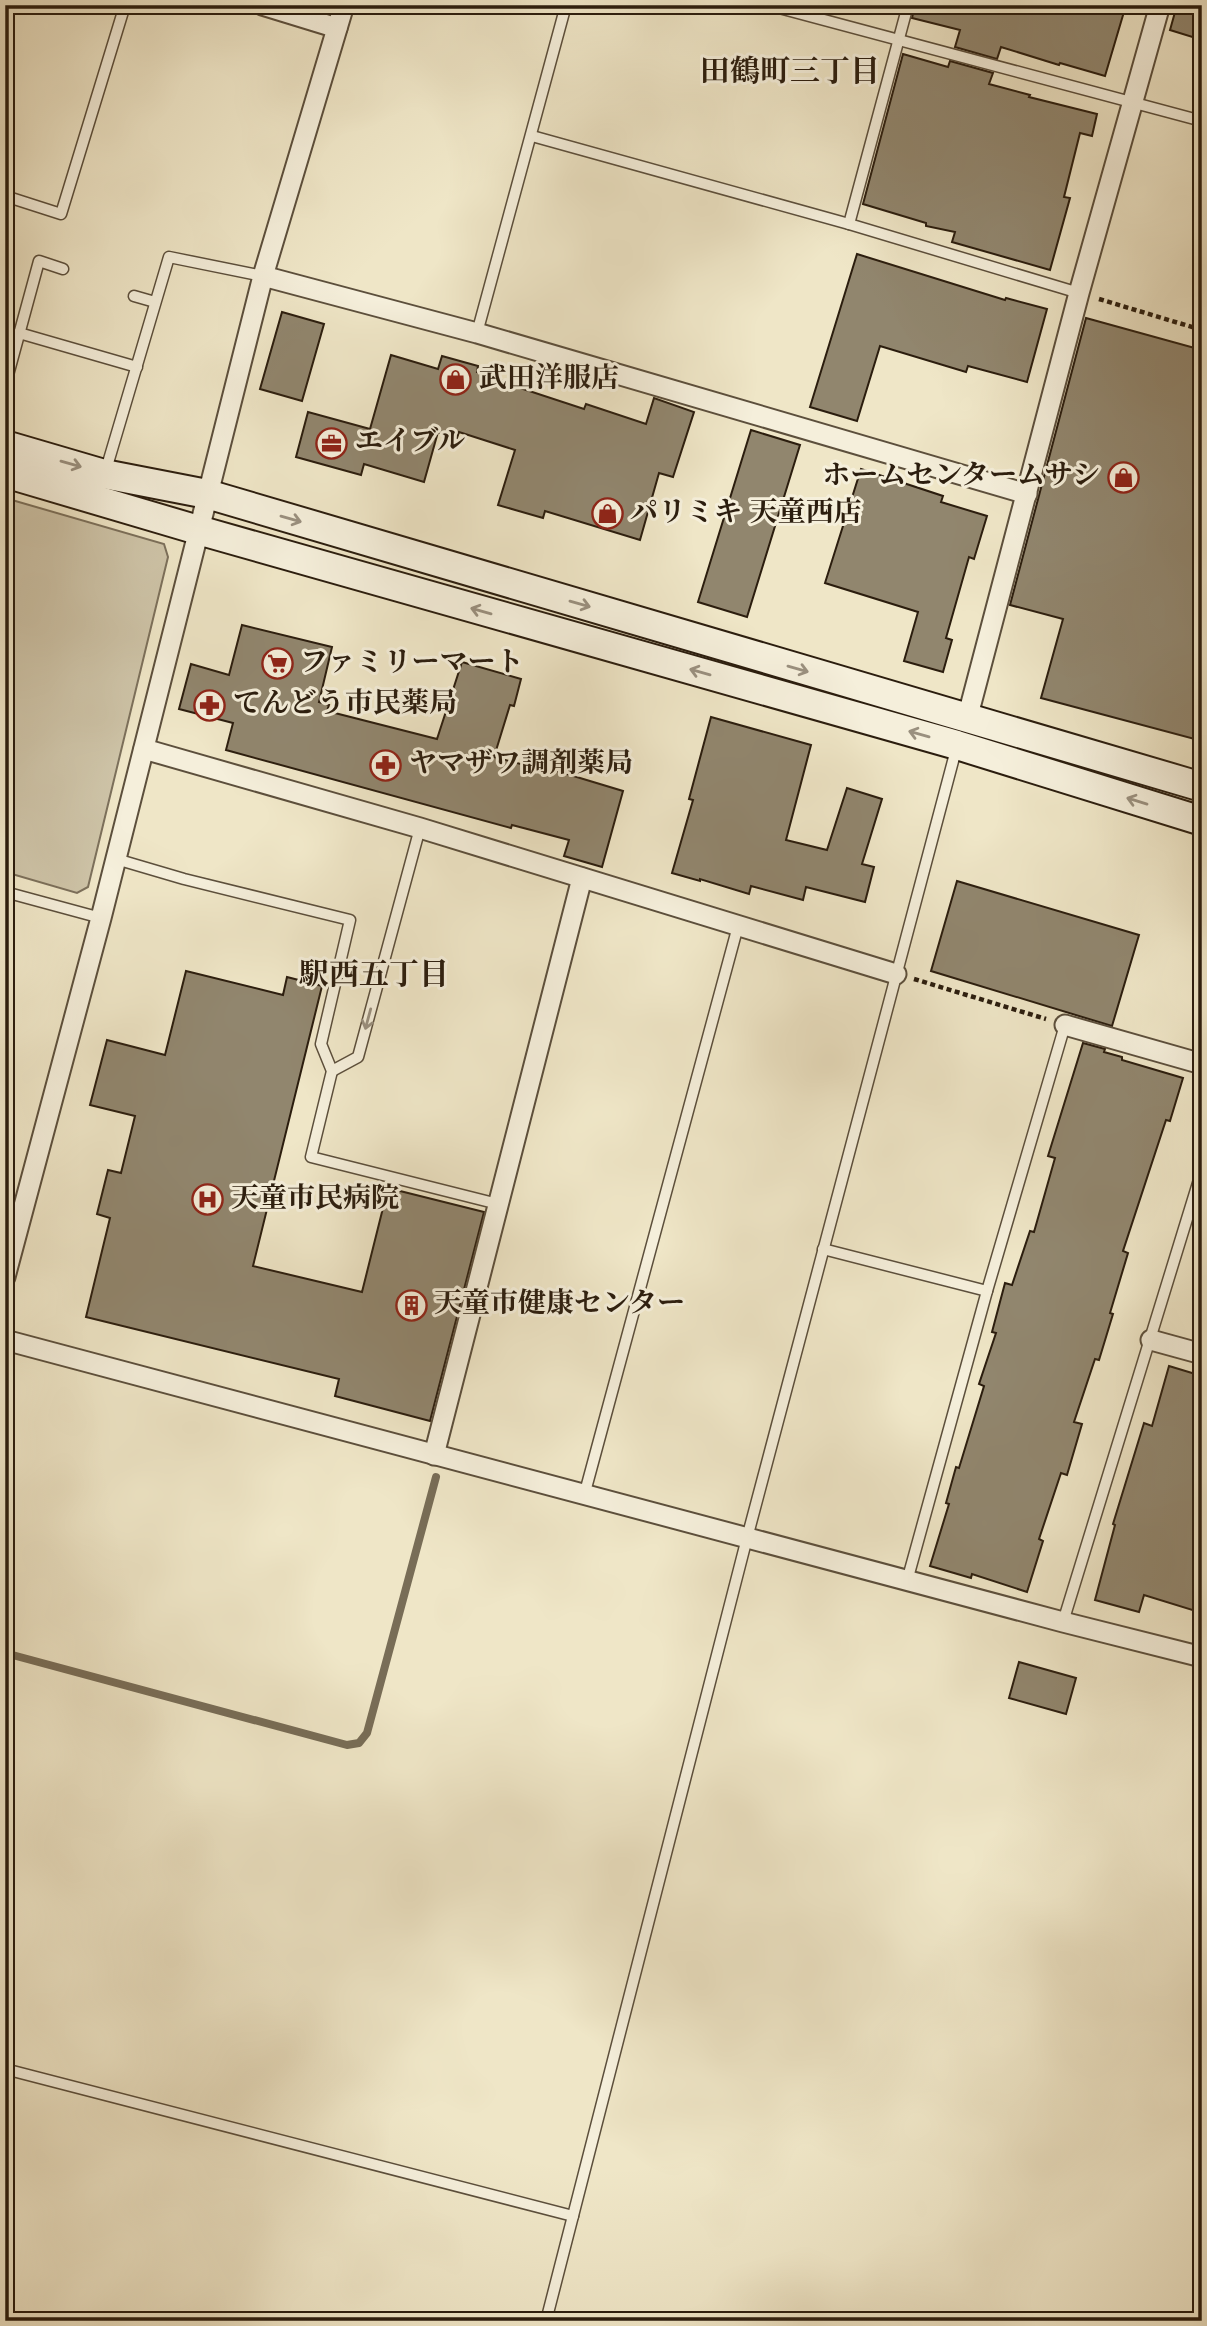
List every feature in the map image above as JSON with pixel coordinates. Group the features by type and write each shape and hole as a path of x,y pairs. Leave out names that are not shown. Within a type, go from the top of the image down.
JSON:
{"street":[{"path":"262,5 337,28"},
{"path":"5,1277 12,1228 101,918 263,276 344,5"},
{"path":"967,719 1079,293 1160,5"},
{"path":"263,276 477,333 1027,494"},
{"path":"5,445 104,474 207,494 1202,787"},
{"path":"5,473 957,745 1202,821"},
{"path":"144,750 420,828 896,974"},
{"path":"434,1455 582,878"},
{"path":"1065,1025 1202,1064"},
{"path":"5,1339 1202,1657"},
{"path":"1151,1340 1202,1354"}],"lane":[{"path":"5,196 61,214 125,5"},
{"path":"477,333 566,5"},
{"path":"768,5 1202,121"},
{"path":"849,224 908,5"},
{"path":"532,136 849,224 1079,293"},
{"path":"104,474 169,257 263,276"},
{"path":"5,386 39,261 63,269"},
{"path":"134,296 155,302"},
{"path":"19,333 137,368"},
{"path":"546,2321 747,1538 957,745"},
{"path":"332,1072 358,1057 420,828"},
{"path":"116,859 184,879 350,920 321,1044 332,1072 310,1157 498,1204"},
{"path":"5,892 101,918"},
{"path":"584,1492 738,926"},
{"path":"908,1581 987,1291 1065,1025"},
{"path":"1063,1622 1202,1170"},
{"path":"823,1249 987,1291"},
{"path":"5,2069 573,2216"}],"path":[{"path":"1079,293 1202,330"},
{"path":"896,974 1065,1025"}],"shaded area":[{"path":"5,498 164,544 168,557 88,887 77,893 5,872"}],"building":[{"path":"915,5 1126,5 1105,76 1001,47 997,59 955,47 960,30 912,18"},
{"path":"1177,5 1202,5 1202,40 1170,30"},
{"path":"903,54 948,67 950,61 993,73 989,84 1097,114 1092,136 1080,133 1064,197 1070,198 1050,270 952,242 955,232 926,226 926,223 863,204"},
{"path":"857,254 1005,300 1006,298 1047,309 1027,382 968,366 966,372 880,346 857,421 810,407"},
{"path":"282,312 324,324 302,401 260,389"},
{"name":"ホームセンタームサシ","path":"1086,318 1202,350 1202,741 1041,698 1063,619 1010,605"},
{"path":"391,355 438,369 442,356 478,366 477,372 514,386 584,409 586,404 646,424 654,398 694,412 673,477 659,473 640,540 545,511 543,518 498,505 515,450 459,432 457,438 438,432 424,482 364,464 361,475 296,457 308,412 370,429"},
{"path":"751,430 800,445 747,617 698,602"},
{"path":"861,469 943,496 941,502 987,516 974,559 969,557 946,638 952,640 943,672 904,661 918,612 825,583"},
{"path":"242,625 332,647 319,702 329,705 327,711 437,739 462,662 521,679 514,706 510,705 494,757 536,768 537,765 623,791 602,867 564,856 569,840 512,825 511,828 226,750 233,723 179,709 191,664 229,675"},
{"path":"711,717 811,745 786,840 827,850 847,788 882,799 862,864 874,867 865,902 806,887 803,900 751,886 749,894 672,873 693,800 689,799"},
{"path":"957,881 1139,935 1112,1026 931,971"},
{"name":"天童市民病院","path":"186,971 283,995 287,977 322,986 253,1266 362,1292 388,1188 484,1212 430,1421 335,1396 339,1379 86,1317 110,1218 97,1214 108,1170 121,1173 135,1116 90,1105 107,1040 165,1055"},
{"path":"1083,1043 1105,1049 1104,1052 1122,1057 1122,1060 1183,1078 1170,1121 1166,1120 1123,1251 1128,1253 1110,1313 1113,1314 1099,1360 1095,1359 1074,1422 1082,1424 1067,1475 1061,1473 1039,1539 1043,1541 1027,1592 972,1574 971,1578 930,1566 949,1504 946,1503 956,1467 959,1468 984,1386 979,1384 996,1333 992,1332 1005,1283 1012,1285 1030,1231 1034,1232 1055,1158 1048,1156"},
{"path":"1169,1366 1202,1376 1202,1490 1197,1506 1202,1507 1202,1613 1144,1595 1139,1612 1095,1600 1115,1525 1113,1524 1144,1423 1152,1426"},
{"path":"1019,1662 1076,1678 1066,1714 1009,1698"}],"waterway":[{"path":"5,1653 347,1745 359,1743 367,1733 436,1477"}],"place":[{"name":"武田洋服店","path":"456,380"},
{"name":"エイブル","path":"332,443"},
{"name":"ホームセンタームサシ","path":"1123,477"},
{"name":"パリミキ 天童西店","path":"607,514"},
{"name":"ファミリーマート","path":"277,664"},
{"name":"てんどう市民薬局","path":"210,705"},
{"name":"ヤマザワ調剤薬局","path":"386,765"},
{"name":"天童市民病院","path":"208,1200"},
{"name":"天童市健康センター","path":"411,1305"}],"district":[{"name":"田鶴町三丁目","path":"790,73"},
{"name":"駅西五丁目","path":"374,976"}]}
